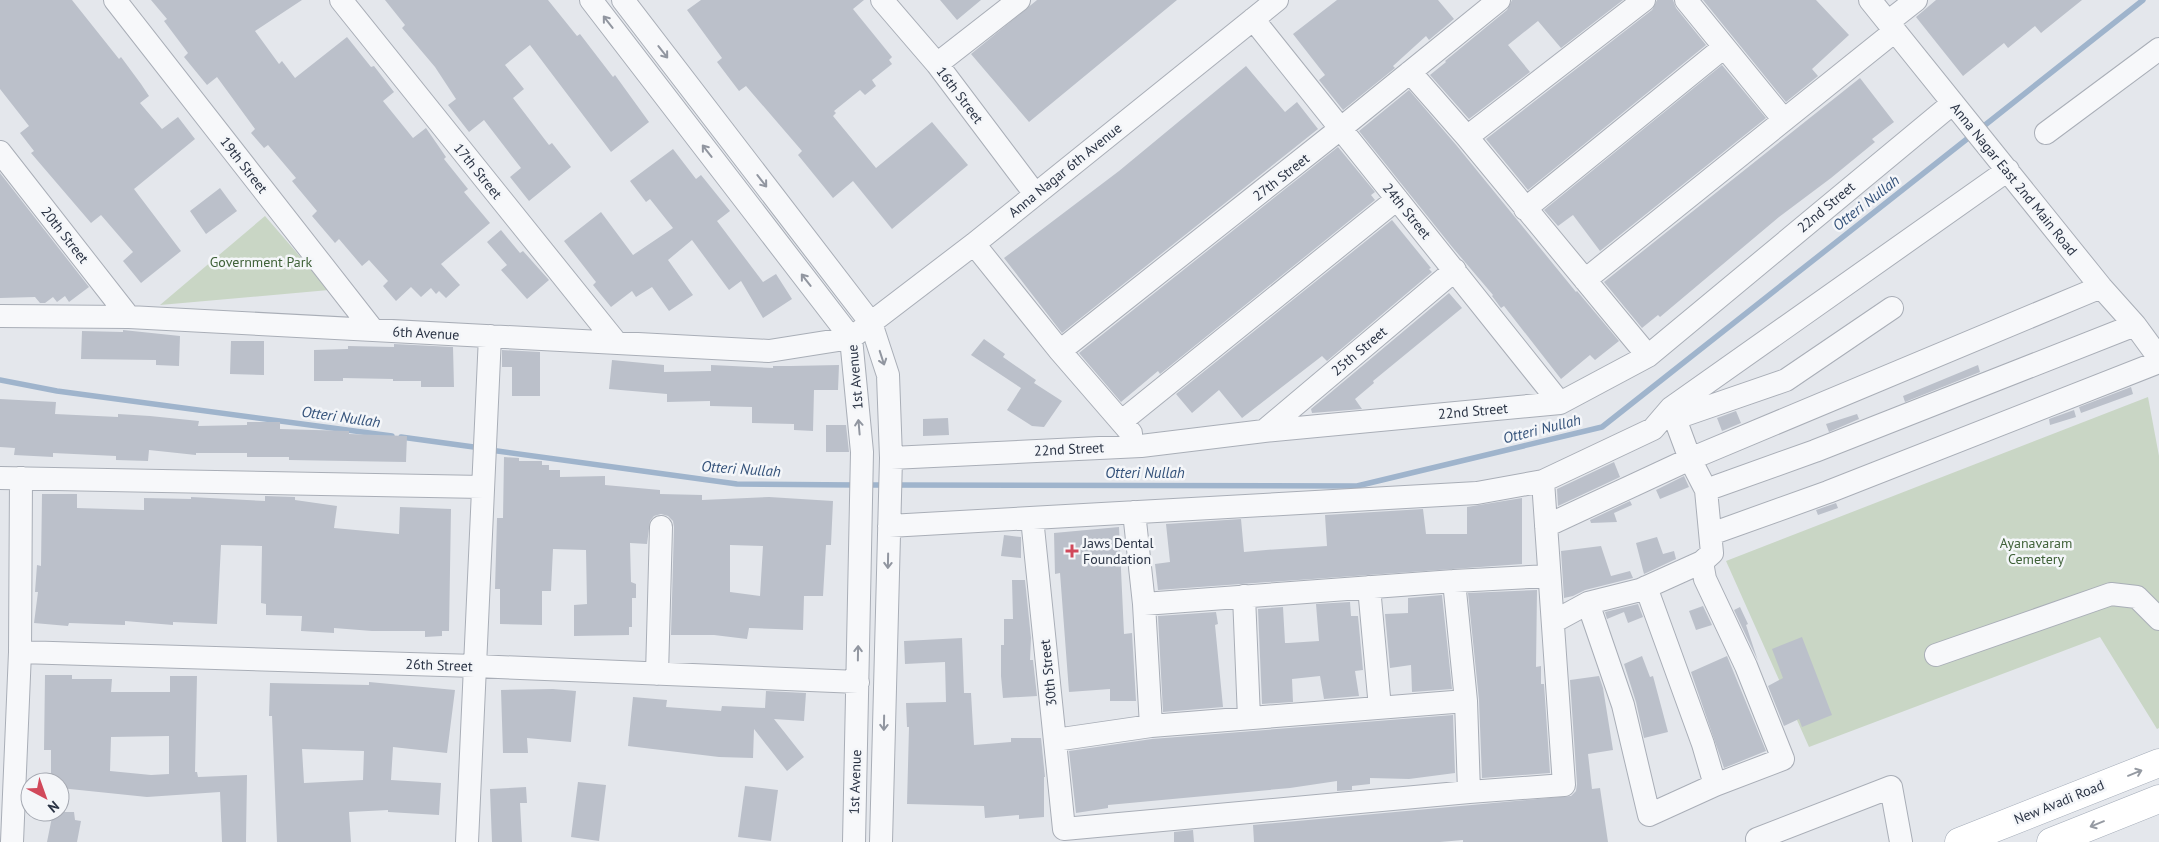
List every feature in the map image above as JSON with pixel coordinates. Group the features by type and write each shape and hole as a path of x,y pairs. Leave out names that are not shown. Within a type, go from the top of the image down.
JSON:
{"main road":[{"name":"New Avadi Road","path":"1959,842 2159,763"},
{"path":"2051,842 2159,799"}],"street":[{"name":"19th Street","path":"115,0 373,330"},
{"name":"17th Street","path":"341,0 615,341"},
{"name":"1st Avenue","path":"591,0 851,338 862,452 854,842"},
{"name":"1st Avenue","path":"623,0 871,323 888,375 890,476 881,842"},
{"path":"937,64 1018,0"},
{"name":"Anna Nagar 6th Avenue","path":"851,338 974,244 1277,0"},
{"name":"27th Street","path":"1060,351 1499,0"},
{"path":"1467,137 1644,0"},
{"path":"1686,0 1723,48 1784,120"},
{"name":"Anna Nagar East 2nd Main Road","path":"1870,0 2102,287 2135,325 2159,358"},
{"path":"1585,280 1784,120 1892,27 1916,0"},
{"name":"16th Street","path":"885,1 937,64 1035,194"},
{"name":"24th Street","path":"1253,19 1560,403"},
{"path":"1525,209 1723,48"},
{"path":"2046,133 2159,49"},
{"path":"1410,72 1467,137 1648,356"},
{"name":"22nd Street","path":"890,476 1264,431 1560,403 1648,356 1953,103"},
{"name":"20th Street","path":"0,152 129,317"},
{"path":"889,526 1477,493 1543,481 1653,429 2008,170"},
{"path":"1122,421 1398,200"},
{"path":"974,244 1060,351 1122,421 1141,446"},
{"name":"25th Street","path":"1264,431 1455,270"},
{"path":"1546,526 1690,458 2102,287"},
{"path":"1674,413 1786,380 1892,308"},
{"name":"6th Avenue","path":"0,316 129,317 769,350 851,338"},
{"path":"1706,490 1815,451 2135,325"},
{"path":"467,842 490,336"},
{"path":"1711,534 1828,492 2159,362"},
{"path":"1553,622 1588,603 1646,587 1702,562 1712,553 1706,490 1690,458 1674,413"},
{"path":"12,842 20,652 11,478 483,487"},
{"path":"1454,581 1466,701 1469,792 1564,786 1543,481"},
{"path":"1134,512 1144,604 1151,726"},
{"name":"30th Street","path":"1032,518 1064,828 1469,792"},
{"path":"657,674 662,527"},
{"path":"1588,603 1623,705 1649,815 1783,758 1746,666 1705,579 1702,562"},
{"path":"1144,604 1454,581 1549,576"},
{"path":"1369,587 1380,708"},
{"path":"1646,587 1716,785"},
{"path":"1936,655 2111,594 2136,596 2159,619"},
{"path":"1244,596 1249,718"},
{"name":"26th Street","path":"20,652 475,666 858,682"},
{"path":"1055,740 1151,726 1466,701"},
{"path":"1757,839 1891,787 1901,842"}],"green space":[{"name":"Government Park","path":"265,216 329,290 160,305"},
{"name":"Ayanavaram Cemetery","path":"2148,397 2159,456 2159,728 2157,729 2100,637 1809,747 1726,561"}],"building":[{"path":"0,0 72,0 119,59 121,57 141,84 149,96 140,103 162,129 178,117 195,139 134,189 181,251 141,283 123,261 133,252 101,215 91,223 31,153 34,151 20,133 29,126 0,89"},
{"path":"151,0 302,0 255,31 279,64 282,61 295,78 347,37 371,67 374,66 394,92 383,101 413,138 426,128 446,157 444,159 468,189 464,192 490,223 441,264 460,285 446,298 439,291 436,294 431,288 421,297 411,287 396,301 383,286 388,281 369,260 362,266 339,239 335,243 312,216 317,211 292,181 296,178 268,145 264,148 251,133 255,129 217,77 207,85 184,57 188,53 164,21 167,19"},
{"path":"385,0 548,0 577,36 580,34 613,77 615,75 649,122 611,152 530,45 505,65 524,89 513,98 549,145 552,143 571,167 529,201 510,177 521,168 484,120 469,132 448,105 456,99 435,67 402,28 405,25"},
{"path":"701,0 864,0 853,9 892,57 889,60 892,64 872,80 876,86 865,95 860,90 834,111 836,113 833,116 876,168 932,122 968,165 892,229 853,181 833,198 798,155 802,151 746,86 739,91 717,62 722,58 687,10"},
{"path":"940,0 981,0 957,20"},
{"path":"1037,0 1177,0 1029,122 971,54"},
{"path":"1337,0 1438,0 1454,19 1429,40 1426,36 1393,66 1395,68 1343,110 1319,80 1325,75 1293,34"},
{"path":"1512,0 1623,0 1561,48 1538,21 1508,45 1530,72 1469,119 1430,75 1507,10"},
{"path":"1657,0 1673,0 1676,8 1706,45 1528,190 1486,139 1652,10"},
{"path":"1703,0 1816,0 1849,35 1812,69 1818,76 1786,102"},
{"path":"1936,0 2082,0 2041,33 2035,26 2008,48 2004,43 1963,76 1916,17"},
{"path":"1722,65 1766,118 1600,251 1573,215 1558,226 1544,210"},
{"path":"1246,66 1285,112 1297,102 1318,129 1062,333 1004,258 1119,171"},
{"path":"1860,78 1894,122 1872,139 1875,142 1831,178 1779,217 1660,317 1658,315 1642,328 1604,282"},
{"path":"1409,90 1576,292 1619,341 1595,360 1590,355 1561,379 1504,306 1501,308 1493,295 1359,131"},
{"path":"1338,147 1375,192 1371,195 1375,200 1160,374 1158,371 1121,402 1079,353"},
{"path":"673,149 696,179 701,175 730,211 717,221 763,282 776,274 792,299 763,318 741,281 729,290 692,240 668,260 693,295 669,311 652,287 636,297 632,291 611,307 593,285 596,282 564,241 601,212 633,255 673,228 650,199 646,202 630,181"},
{"path":"0,173 89,287 69,302 65,296 57,302 53,297 45,303 40,303 35,297 0,298"},
{"path":"220,188 237,211 206,234 190,211"},
{"path":"1392,220 1431,268 1429,269 1432,272 1327,361 1322,356 1242,418 1219,390 1192,413 1176,394"},
{"path":"501,230 520,253 523,251 549,280 527,299 501,270 507,265 487,242"},
{"path":"1449,293 1462,308 1373,381 1374,383 1355,399 1362,409 1312,413 1311,409"},
{"path":"123,330 180,336 179,366 156,365 156,360 81,359 82,331 123,332"},
{"path":"984,339 1005,354 1003,357 1036,380 1034,383 1062,401 1044,427 1032,426 1007,410 1021,388 971,355"},
{"path":"231,341 264,341 264,375 230,374"},
{"path":"394,344 453,347 454,387 421,387 421,381 393,381 393,379 343,378 343,381 314,381 314,350 348,349 348,346 394,347"},
{"path":"502,350 540,352 540,396 512,396 512,367 502,367"},
{"path":"612,360 664,365 664,372 711,371 711,365 773,368 773,366 839,365 838,390 814,390 813,431 794,430 794,424 752,423 752,407 710,406 710,401 667,402 667,394 609,389"},
{"path":"1978,365 1980,372 1905,402 1903,396"},
{"path":"2131,387 2133,394 2081,413 2079,407"},
{"path":"0,399 56,402 55,414 118,417 118,414 150,416 199,421 198,426 247,425 247,422 280,422 280,429 349,431 349,434 407,436 406,462 289,460 289,457 247,457 247,453 196,453 196,455 149,450 148,461 116,460 116,456 53,453 53,457 14,455 15,448 0,447"},
{"path":"2074,410 2076,417 2050,425 2049,419"},
{"path":"1736,411 1741,423 1722,431 1717,418"},
{"path":"1857,414 1859,419 1829,432 1826,424"},
{"path":"948,418 949,435 923,436 923,419"},
{"path":"826,425 846,425 849,452 826,452"},
{"path":"504,457 519,458 519,461 542,461 542,465 549,465 549,470 560,470 560,477 605,476 605,485 660,490 660,494 702,495 702,500 769,497 833,501 831,545 826,545 823,596 804,596 803,630 749,628 747,639 714,635 671,635 674,527 673,521 668,516 661,514 654,516 650,521 647,544 630,543 631,582 636,584 636,598 632,598 632,627 629,627 629,635 574,636 574,605 587,604 586,550 553,549 551,591 542,591 542,625 500,624 500,589 495,589 497,518 503,518","holes":["730,545 763,546 760,596 730,592"]},
{"path":"1614,462 1620,477 1558,506 1557,489"},
{"path":"1684,476 1689,487 1660,499 1656,490"},
{"path":"42,494 77,494 77,508 144,510 144,498 191,499 191,497 265,501 265,496 295,497 295,500 337,506 334,528 399,534 400,507 451,509 449,631 442,631 442,636 425,637 425,631 372,631 334,628 334,633 301,631 302,616 266,615 266,604 261,603 262,546 221,545 217,624 173,622 173,625 125,621 125,625 69,623 68,626 34,623 38,592 35,592 37,565 41,566"},
{"path":"1522,498 1522,564 1158,590 1155,564 1170,562 1166,524 1241,519 1244,552 1327,546 1325,515 1423,509 1426,534 1467,534 1467,507"},
{"path":"1630,501 1632,505 1614,513 1617,522 1591,523 1590,520"},
{"path":"1836,503 1838,508 1818,515 1816,510"},
{"path":"1119,527 1124,634 1132,633 1136,701 1110,701 1110,689 1069,692 1060,573 1055,574 1054,533"},
{"path":"1004,535 1021,537 1021,558 1001,556"},
{"path":"1657,537 1663,554 1674,551 1676,559 1644,574 1636,543"},
{"path":"1601,546 1611,576 1630,571 1633,578 1585,590 1564,598 1561,551"},
{"path":"1012,580 1025,580 1031,638 1030,660 1033,660 1037,696 1003,698 1001,645 1004,645 1004,619 1013,619"},
{"path":"1537,590 1536,667 1541,666 1541,684 1544,684 1550,773 1482,778 1479,700 1468,593"},
{"path":"1442,595 1452,689 1412,692 1411,665 1390,668 1385,614 1408,613 1408,598"},
{"path":"1350,602 1351,616 1358,616 1363,670 1355,671 1359,696 1324,699 1320,676 1292,679 1293,702 1262,704 1258,609 1283,607 1285,643 1319,641 1316,604"},
{"path":"1638,604 1643,617 1628,623 1624,612 1607,619 1605,612"},
{"path":"1703,606 1712,625 1696,630 1689,611"},
{"path":"1740,607 1748,624 1746,625 1758,661 1734,610"},
{"path":"1216,612 1218,624 1215,625 1223,707 1163,712 1158,616"},
{"path":"1802,637 1832,715 1802,727 1799,719 1784,726 1768,686 1783,678 1772,649"},
{"path":"962,638 964,693 971,693 974,745 1011,742 1011,738 1041,738 1045,777 1044,817 1019,819 1019,815 985,818 984,806 907,804 909,727 907,727 906,703 946,702 945,662 905,664 904,641"},
{"path":"1642,656 1650,677 1653,676 1668,732 1644,738 1636,702 1624,664"},
{"path":"1727,656 1766,751 1724,768 1691,672"},
{"path":"45,675 72,675 72,679 112,679 111,692 170,692 170,676 197,676 195,772 197,772 198,777 247,775 246,842 222,842 220,792 147,797 70,789 70,772 51,772 51,750 44,750","holes":["169,736 169,774 151,775 110,771 111,737"]},
{"path":"1599,676 1603,688 1613,750 1588,754 1592,789 1600,788 1608,842 1463,842 1463,840 1440,842 1254,842 1253,825 1571,796 1576,791 1577,784 1570,680"},
{"path":"369,682 455,690 447,753 393,747 391,780 441,783 439,815 388,812 388,810 349,812 351,842 277,842 272,716 269,716 270,683 369,685","holes":["302,749 364,751 363,780 304,783"]},
{"path":"553,689 576,691 571,742 527,738 528,753 503,753 501,690"},
{"path":"766,691 806,693 804,721 774,719 804,757 787,771 754,729 753,758 719,757 628,746 633,697 667,700 666,707 721,711 722,706 765,708"},
{"path":"1453,715 1455,773 1409,779 1370,778 1370,784 1352,786 1352,790 1337,791 1337,781 1290,788 1108,805 1108,808 1076,813 1069,751 1152,739"},
{"path":"578,782 606,785 599,841 571,837"},
{"path":"745,786 778,790 771,841 738,837"},
{"path":"526,787 527,803 520,803 522,842 492,842 490,789"},
{"path":"70,812 74,812 75,820 81,821 77,842 47,842 51,822 70,822"},
{"path":"1193,830 1194,842 1174,842 1174,832"}],"waterway":[{"name":"Otteri Nullah","path":"1980,129 2143,0"},
{"name":"Otteri Nullah","path":"895,485 1357,486 1602,427 1972,135"},
{"name":"Otteri Nullah","path":"0,380 57,391 392,436"},
{"name":"Otteri Nullah","path":"401,437 481,448"},
{"name":"Otteri Nullah","path":"490,450 737,484 856,485"},
{"name":"Otteri Nullah","path":"865,485 886,485"}],"place":[{"name":"Jaws Dental Foundation","path":"1072,551"}]}
